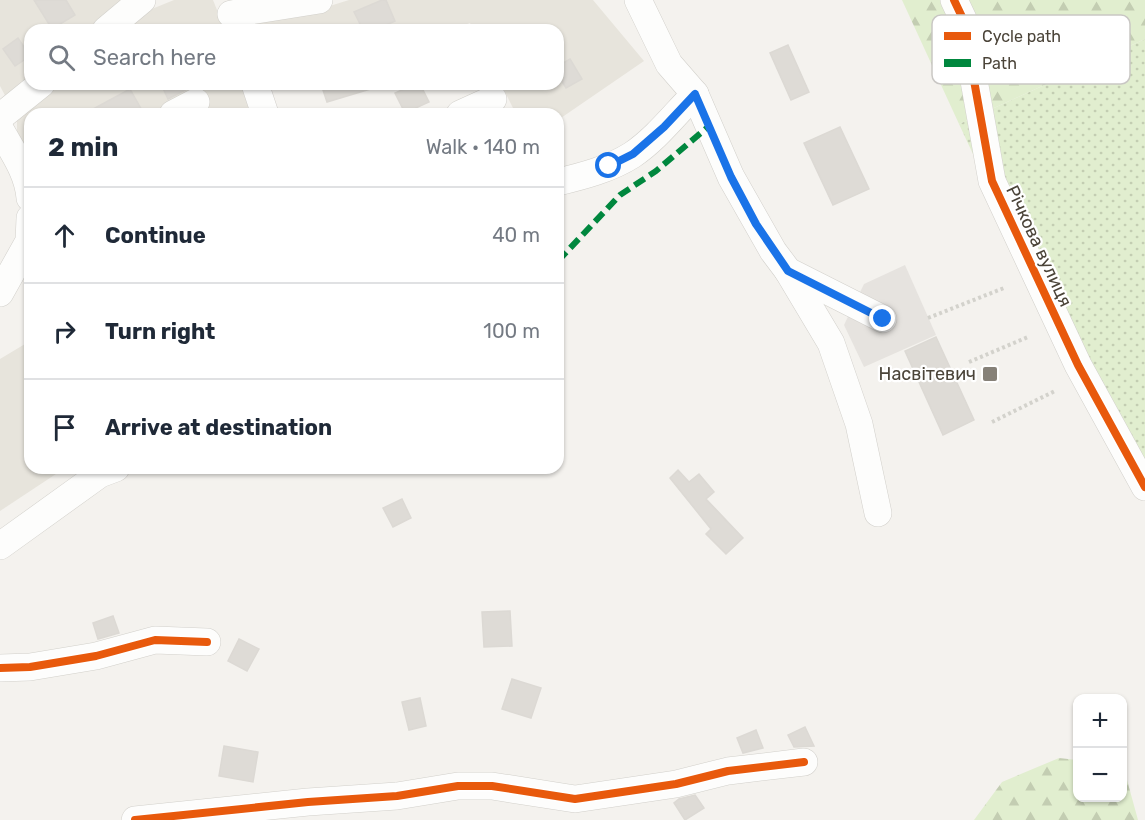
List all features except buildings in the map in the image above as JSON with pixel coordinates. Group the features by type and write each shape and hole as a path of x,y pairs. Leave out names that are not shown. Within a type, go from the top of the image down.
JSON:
{"street":[{"path":"113,24 142,0"},
{"path":"230,15 320,0"},
{"path":"621,0 669,64 695,94 736,186 762,233 788,271 831,343 859,424 878,513"},
{"path":"638,0 669,64"},
{"name":"Річкова вулиця","path":"954,0 961,15"},
{"name":"Річкова вулиця","path":"975,84 992,181 1078,365 1145,487"},
{"path":"0,117 34,90"},
{"path":"257,90 263,108"},
{"path":"564,180 609,166 633,154 664,127 695,94"},
{"path":"473,108 493,99"},
{"path":"0,129 24,174"},
{"path":"0,292 24,246"},
{"path":"788,271 883,319"},
{"path":"0,546 100,474"},
{"path":"0,668 30,668 96,656 155,640 207,642"},
{"path":"135,820 308,802 392,808 458,786 492,786 576,799 676,784 728,771 804,762"}],"path":[{"path":"928,318 1004,288"},
{"path":"969,362 1028,337"},
{"path":"992,422 1055,391"}],"shaded area":[{"path":"0,0 126,0 98,24 24,24 24,87 8,101 0,86"},
{"path":"174,0 213,0 223,24 129,24 142,13"},
{"path":"349,0 593,0 644,61 564,116 564,108 513,108 504,90 564,90 564,24 258,24 301,15"},
{"path":"49,90 247,90 255,108 27,108"},
{"path":"24,112 24,147 17,133 17,120"},
{"path":"905,265 936,335 864,367 844,325 864,284"},
{"path":"24,345 24,474 56,474 0,511 0,359"}],"green space":[{"path":"902,0 1145,0 1145,39 1130,46 1130,15 932,15 932,65"},
{"path":"1145,39 1145,499 1041,300 959,124 1047,84 1130,84 1130,46"},
{"path":"941,84 1047,84 959,124"},
{"path":"1059,758 1073,760 1073,802 1127,802 1127,780 1138,820 974,820 1002,782"}],"marked path":[{"path":"564,255 620,195 656,171 709,126"}],"cycle path":[{"path":"954,0 961,15"},
{"path":"975,84 992,181 1078,365 1145,487"},
{"path":"0,668 30,667 96,656 155,640 207,642"},
{"path":"135,820 308,802 397,796 458,786 492,786 575,799 676,784 728,771 804,762"}],"place":[{"name":"Насвітевич","path":"990,374"}],"route":[{"path":"609,166 633,154 664,127 695,94 731,177 756,224 788,271 883,319"}]}
